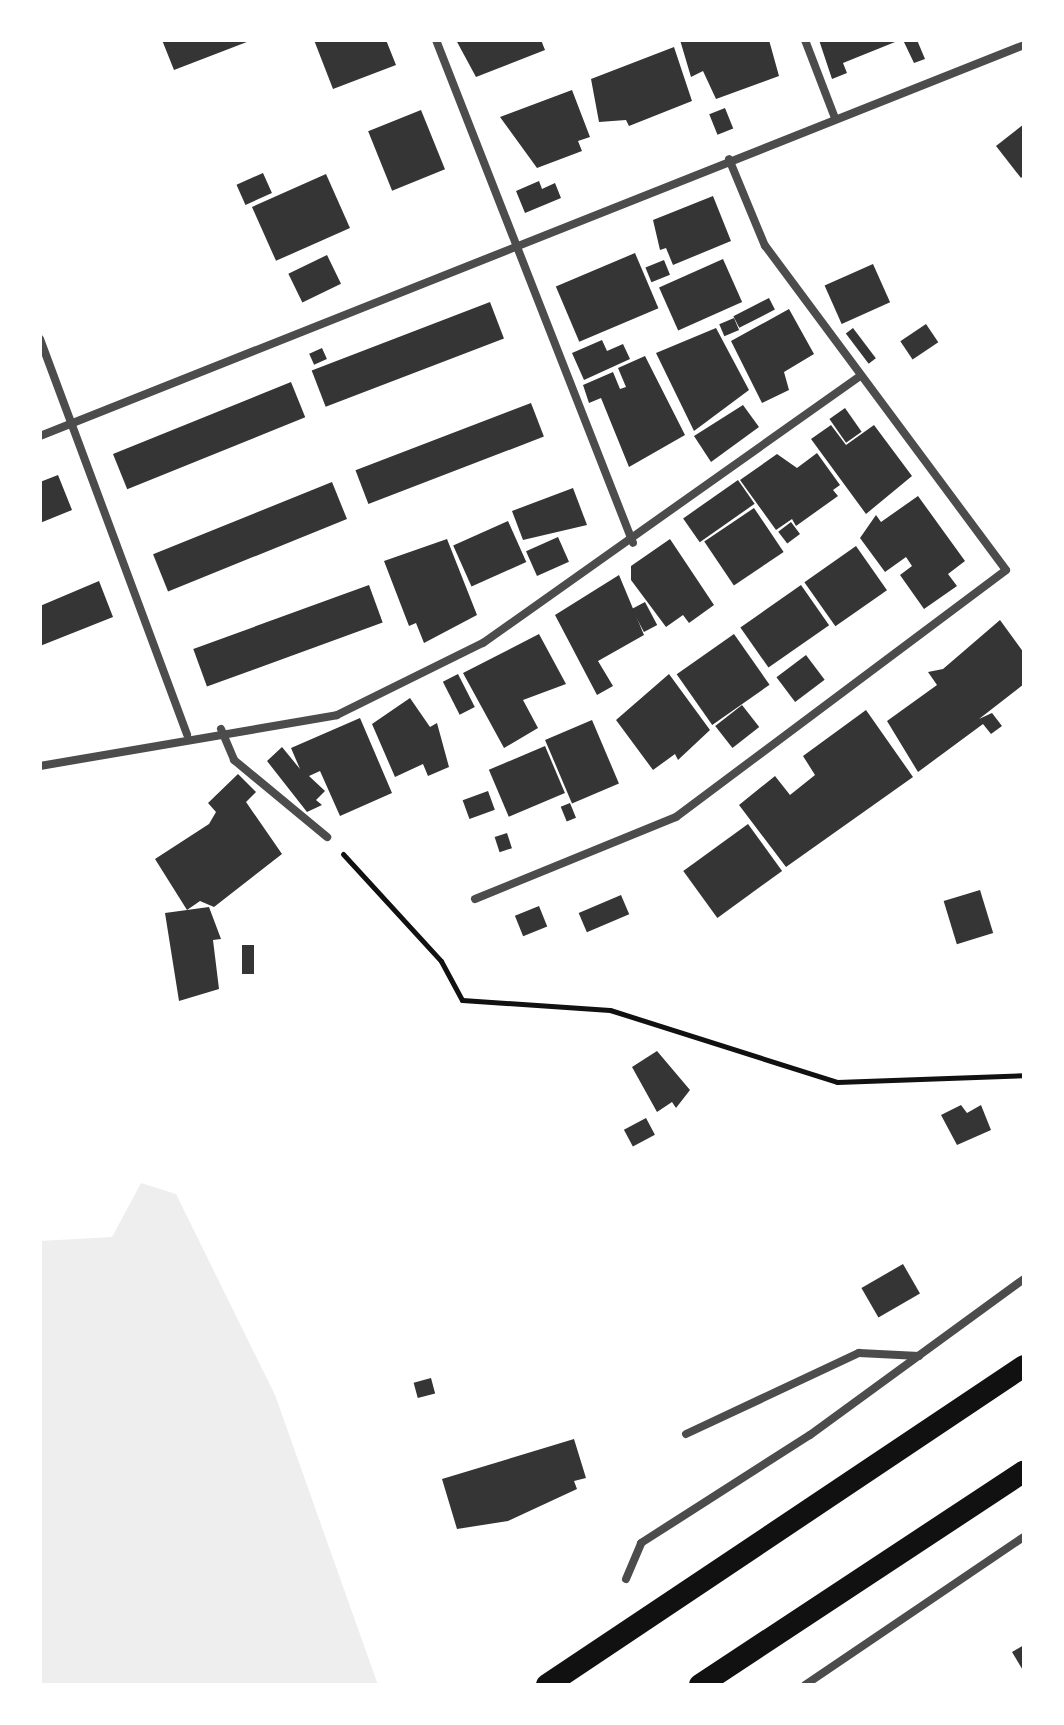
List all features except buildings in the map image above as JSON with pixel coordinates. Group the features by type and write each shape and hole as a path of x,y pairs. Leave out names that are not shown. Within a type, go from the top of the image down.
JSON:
{"highway":[{"path":"547,1685 1024,1366"},
{"path":"700,1685 1024,1471"}],"street":[{"path":"436,40 633,543"},
{"path":"805,40 835,118"},
{"path":"40,436 729,159 1024,45"},
{"path":"475,899 676,817 1006,570 765,246 729,159"},
{"path":"40,339 187,735"},
{"path":"40,766 221,729 337,715 483,643 633,543 861,375"},
{"path":"221,729 234,760 327,837"},
{"path":"626,1579 641,1543 919,1356 1024,1279"},
{"path":"686,1434 859,1353 919,1356"},
{"path":"805,1685 1024,1537"}],"path":[{"path":"327,837 441,961 462,1000 610,1010 837,1082 1024,1075"}],"shaded area":[{"path":"141,1183 176,1194 275,1395 378,1685 40,1685 40,1241 112,1237"}]}
